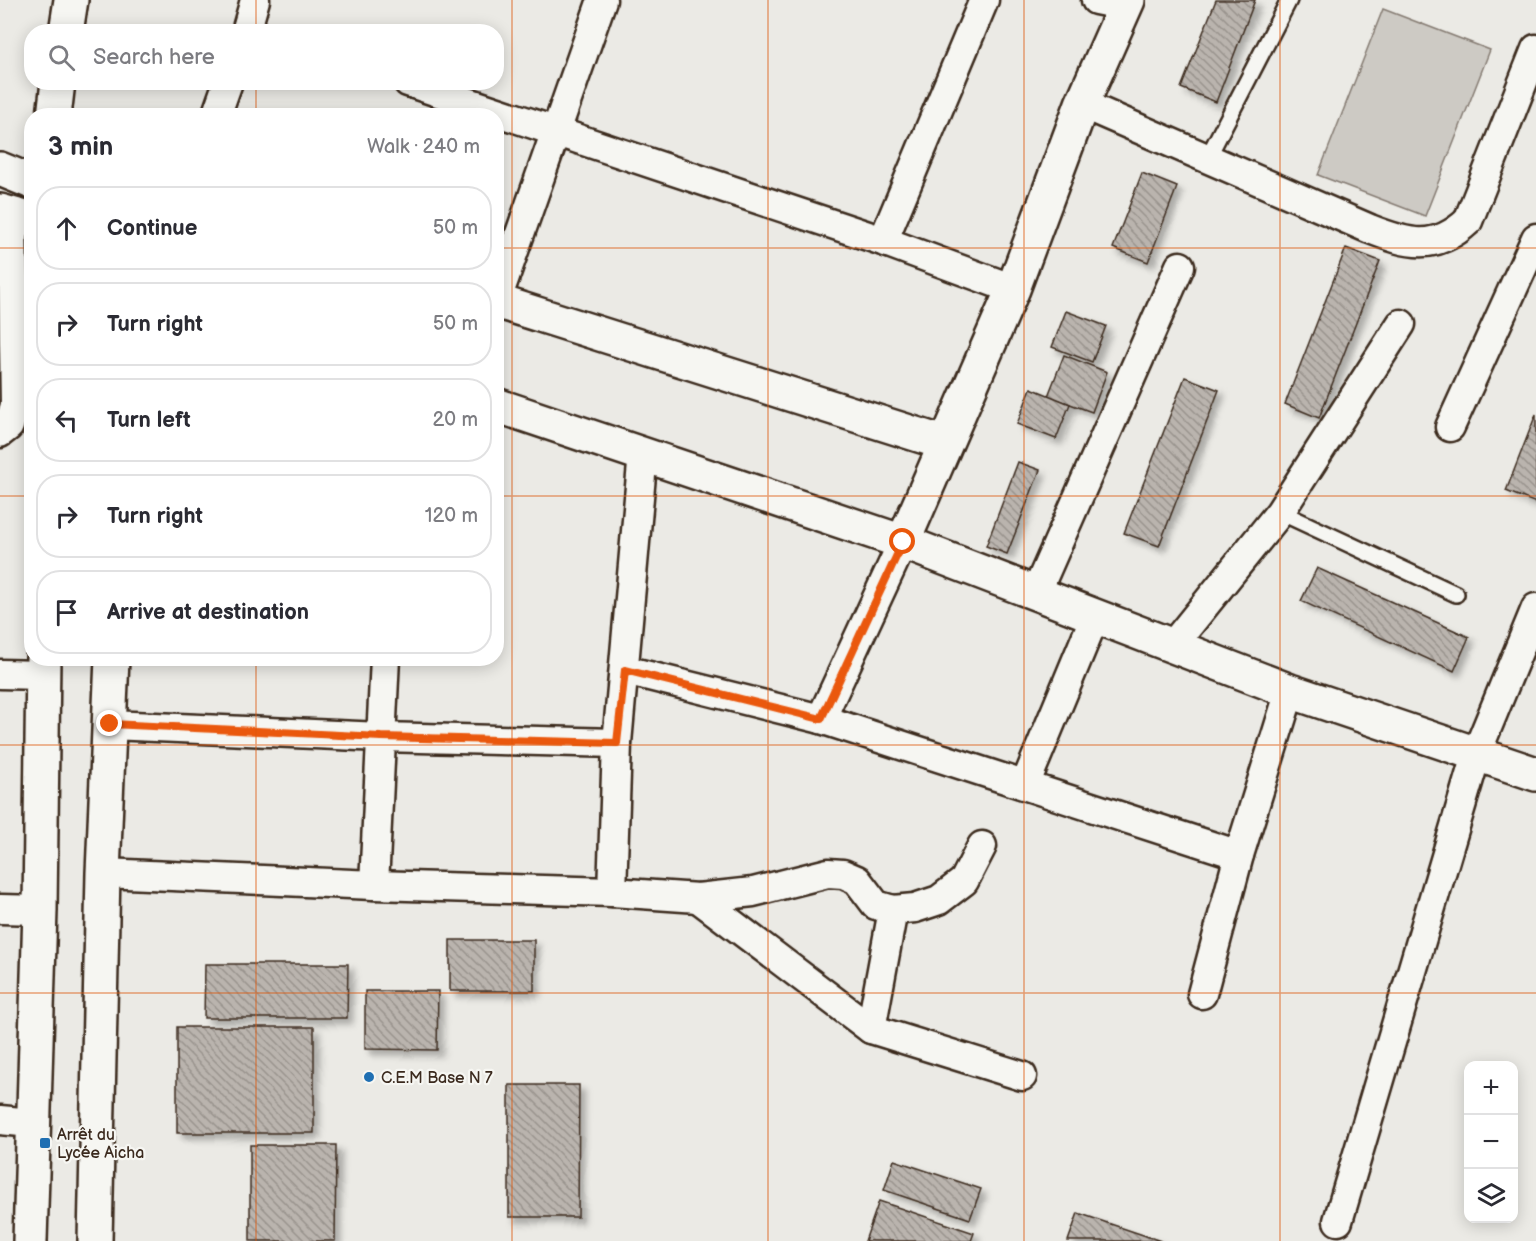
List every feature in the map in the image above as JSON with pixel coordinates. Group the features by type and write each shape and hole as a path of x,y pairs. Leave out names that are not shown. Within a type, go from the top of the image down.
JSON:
{"street":[{"path":"67,24 71,0"},
{"path":"250,24 255,0"},
{"path":"504,281 602,0"},
{"path":"884,241 984,0"},
{"path":"821,719 903,542 944,443 1013,289 1082,104 1117,2"},
{"path":"1082,104 1406,243 1435,241 1452,236 1468,221 1536,49"},
{"path":"55,108 57,90"},
{"path":"219,108 225,90"},
{"path":"432,90 487,108"},
{"path":"504,114 884,241 1013,289"},
{"path":"0,169 24,179"},
{"path":"0,433 9,426 15,405 14,216"},
{"path":"1450,427 1536,237"},
{"path":"1036,593 1180,266"},
{"path":"504,303 944,443"},
{"path":"1172,646 1280,512 1401,324"},
{"path":"504,408 903,542 1290,691 1477,752 1536,774"},
{"path":"612,892 617,743 644,453"},
{"path":"1338,1221 1477,752 1536,608"},
{"path":"1025,785 1095,616"},
{"path":"95,1241 102,873 112,666"},
{"path":"374,885 385,666"},
{"path":"0,674 43,667 40,910 30,1241"},
{"path":"625,670 821,719 1239,855"},
{"path":"1202,994 1239,855 1290,691"},
{"path":"110,724 381,737 617,743"},
{"path":"102,873 374,885 612,892 698,898 753,892 828,873 843,874 857,880 876,905 893,910 915,908 939,900 964,881 982,846"},
{"path":"698,898 871,1029 1022,1076"},
{"path":"0,909 40,910"},
{"path":"871,1029 893,910"},
{"path":"0,1120 32,1123"}],"lane":[{"path":"1207,159 1289,0"},
{"path":"1280,512 1456,594"}],"shaded area":[{"path":"1383,9 1490,50 1425,216 1318,175"}],"building":[{"path":"1216,0 1255,0 1216,102 1181,88"},
{"path":"1142,173 1177,187 1148,262 1113,248"},
{"path":"1346,248 1380,261 1319,418 1285,404"},
{"path":"1066,311 1106,326 1092,362 1052,347"},
{"path":"1064,355 1107,372 1092,412 1048,396"},
{"path":"1185,377 1219,390 1159,546 1124,533"},
{"path":"1031,388 1070,404 1056,439 1017,424"},
{"path":"1536,414 1536,503 1506,491"},
{"path":"1018,462 1040,470 1007,554 986,546"},
{"path":"1317,568 1469,637 1454,671 1301,601"},
{"path":"450,940 534,940 534,991 450,991"},
{"path":"205,964 348,964 347,1018 204,1018"},
{"path":"365,991 438,991 437,1050 365,1049"},
{"path":"177,1027 314,1027 314,1133 177,1133"},
{"path":"509,1085 579,1085 578,1217 509,1217"},
{"path":"250,1145 336,1145 335,1241 250,1241"},
{"path":"894,1160 981,1189 970,1219 884,1190"},
{"path":"879,1201 974,1233 971,1241 865,1241"},
{"path":"1078,1213 1161,1241 1068,1241"}],"place":[{"name":"C.E.M Base N 7","path":"369,1077"},
{"name":"Arrêt du Lycée Aicha","path":"45,1143"}],"route":[{"path":"110,724 381,737 617,743 625,670 821,719 903,542"}]}
